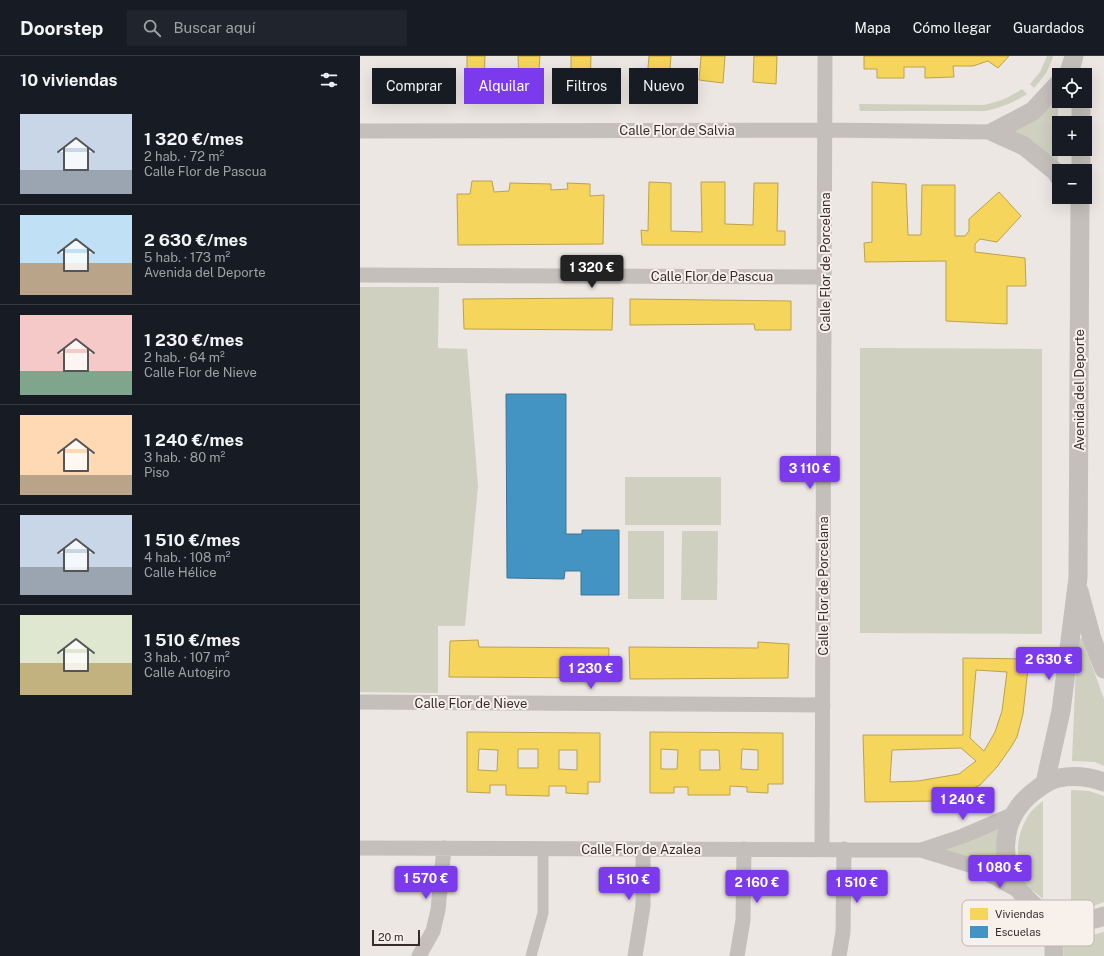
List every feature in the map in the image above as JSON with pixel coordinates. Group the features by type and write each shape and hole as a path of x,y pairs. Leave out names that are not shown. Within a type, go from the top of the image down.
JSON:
{"street":[{"name":"Calle Flor de Porcelana","path":"822,849 826,56"},
{"path":"1070,68 1074,56"},
{"path":"1081,56 1081,68"},
{"path":"993,132 1033,111 1052,91"},
{"name":"Calle Flor de Salvia","path":"360,130 825,130 993,132"},
{"path":"993,132 1024,146 1052,169"},
{"name":"Avenida del Deporte","path":"1045,784 1061,711 1077,584 1077,204"},
{"name":"Calle Flor de Pascua","path":"360,275 824,277"},
{"name":"Avenida del Deporte","path":"1077,584 1092,639 1104,669"},
{"name":"Calle Flor de Nieve","path":"360,702 823,705"},
{"path":"1027,900 1019,891 1009,873 1005,853 1007,833 1014,814 1025,799 1045,784 1058,778 1091,778 1104,782"},
{"path":"921,850 963,836 1014,814"},
{"name":"Calle Flor de Azalea","path":"360,848 921,850"},
{"path":"420,956 433,931 438,910 444,848"},
{"path":"531,956 543,913 542,848"},
{"path":"634,956 643,906 643,849"},
{"path":"737,956 743,920 744,849"},
{"path":"839,956 843,932 844,849"},
{"path":"921,850 973,866 1019,891"},
{"path":"1094,919 1104,916"}],"green space":[{"path":"1047,56 1053,56 1050,65 1034,88 1030,84 1040,72"},
{"path":"1022,89 1027,94 1007,105 985,111 860,111 859,104 984,105 1004,99"},
{"path":"1052,102 1052,108 1058,108 1058,116 1052,116 1052,156 1058,156 1058,164 1047,153 1009,131"},
{"path":"360,287 439,287 438,348 467,349 478,486 465,626 438,626 438,693 360,692"},
{"path":"860,348 1042,349 1042,634 860,633"},
{"path":"625,477 721,477 721,525 625,525"},
{"path":"628,531 664,531 664,599 628,599"},
{"path":"682,531 718,531 717,600 681,600"},
{"path":"1082,638 1104,699 1104,766 1095,762 1072,761 1077,640"},
{"path":"1071,790 1089,791 1104,796 1104,902 1094,906 1094,900 1071,900"},
{"path":"1043,801 1043,899 1031,889 1025,881 1019,862 1018,843 1023,825 1028,816"},
{"path":"999,827 999,872 944,850 944,848"},
{"path":"1104,932 1104,956 1064,956 1064,946 1094,946 1094,934"}],"building: Viviendas":[{"path":"467,56 485,56 485,68 467,68"},
{"path":"518,56 540,56 539,68 518,68"},
{"path":"571,56 591,56 591,68 571,68"},
{"path":"649,56 671,56 670,68 648,68"},
{"path":"701,56 725,56 723,83 699,80"},
{"path":"754,56 777,56 776,84 753,82"},
{"path":"864,56 1009,56 998,68 988,61 973,66 953,66 954,77 925,78 925,67 904,67 904,78 877,78 877,69 864,69"},
{"path":"472,181 492,181 494,192 509,191 510,183 551,184 551,190 568,189 567,183 590,184 590,196 604,195 603,244 458,245 457,194 470,194"},
{"path":"649,182 671,183 671,231 702,232 701,182 725,182 725,224 753,225 754,183 778,183 777,231 785,231 785,245 642,245 641,230 648,231"},
{"path":"872,182 906,184 908,235 921,235 922,185 955,185 955,236 965,236 969,231 969,219 999,192 1021,216 997,242 980,239 975,244 975,252 1025,258 1026,286 1007,286 1007,324 946,321 946,261 865,262 864,243 872,242"},
{"path":"613,298 612,330 464,329 463,299"},
{"path":"630,299 791,301 791,330 755,330 754,324 630,325"},
{"path":"478,640 479,647 609,648 608,678 449,677 450,641"},
{"path":"758,642 789,644 788,678 630,679 629,647 758,648"},
{"path":"963,658 1029,659 1023,714 1017,737 997,767 980,785 957,796 947,797 939,801 865,802 863,735 963,735","holes":["976,670 1007,672 1002,711 995,732 984,751 970,738","961,748 976,761 959,774 918,781 890,782 892,750"]},
{"path":"467,732 600,733 600,782 588,782 588,794 566,793 566,786 549,786 549,796 506,795 506,785 490,785 490,793 467,792","holes":["479,749 498,750 497,771 478,770","518,749 538,749 538,768 518,768","559,750 577,750 577,770 559,769"]},
{"path":"650,732 783,733 783,784 768,784 768,793 747,792 747,787 730,786 730,795 688,795 688,787 674,787 674,793 650,793","holes":["661,749 678,750 677,769 661,769","742,749 758,750 758,770 741,769","700,750 719,750 720,770 700,770"]}],"building: Escuelas":[{"path":"506,394 566,394 566,534 582,534 582,530 619,530 619,595 581,595 581,571 565,571 564,579 507,578"}]}
